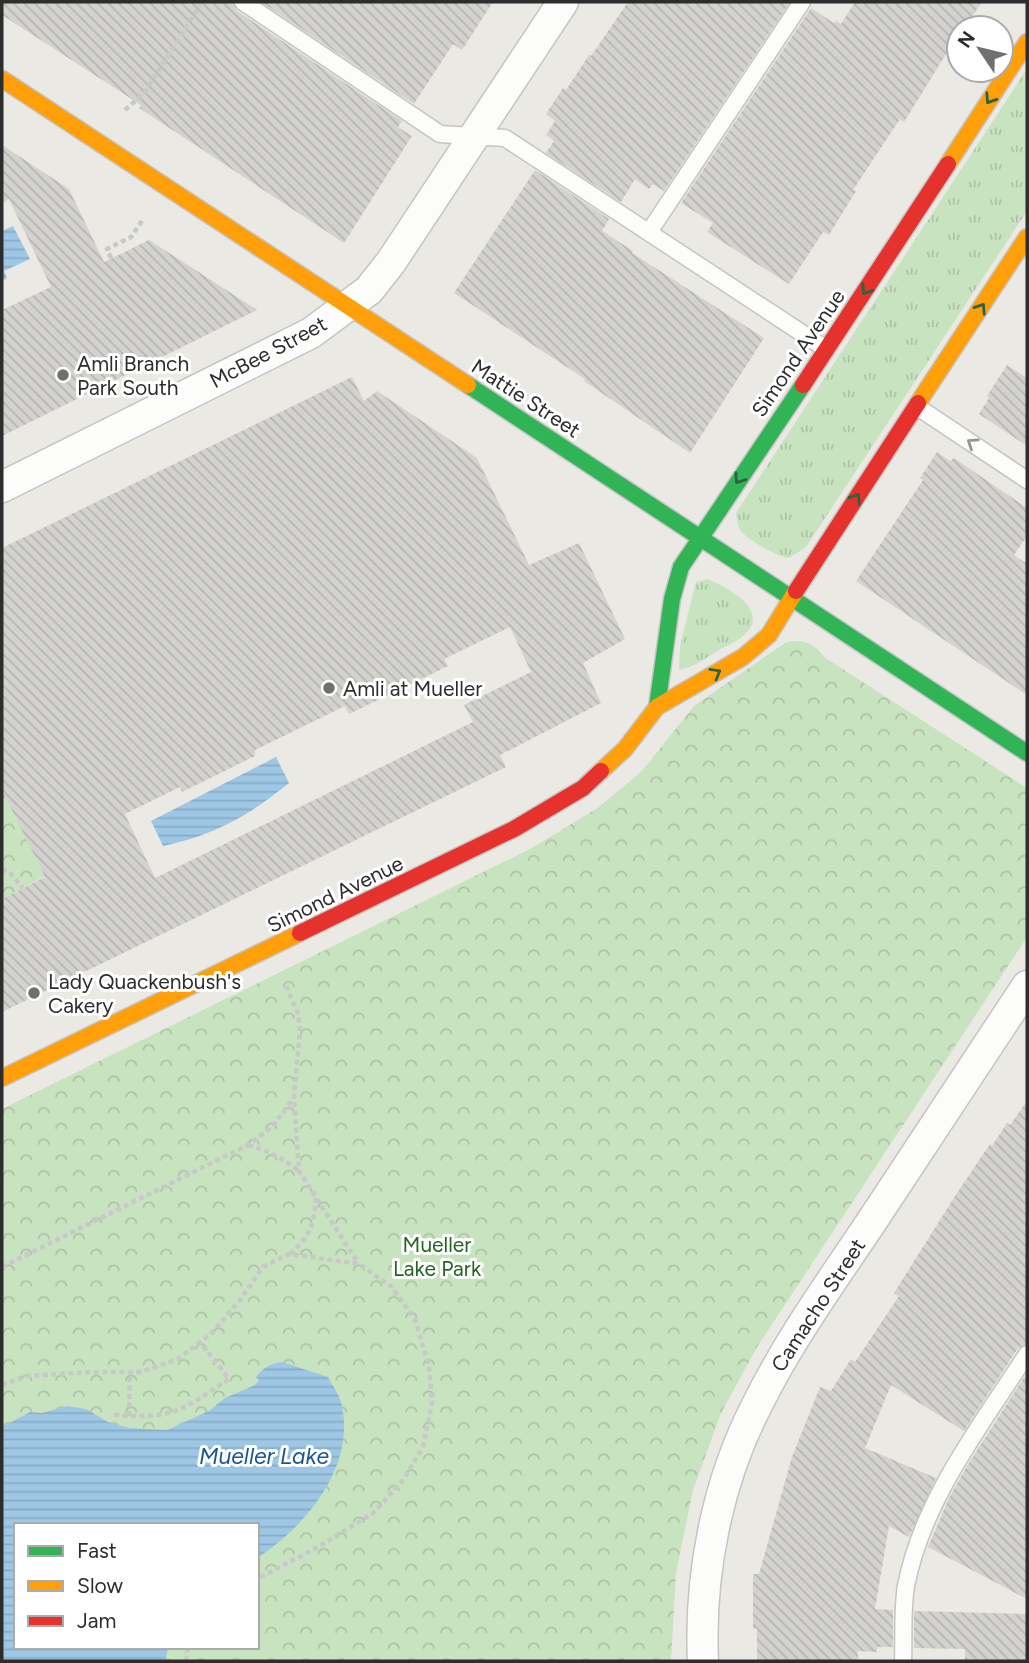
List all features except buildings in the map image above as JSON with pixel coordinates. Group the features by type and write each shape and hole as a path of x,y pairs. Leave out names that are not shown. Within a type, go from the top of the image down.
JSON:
{"street":[{"name":"McBee Street","path":"2,487 311,333 369,290 391,262 563,2"},
{"name":"Simond Avenue","path":"657,707 674,584 681,567 1027,42"},
{"name":"Mattie Street","path":"2,79 1027,753"},
{"name":"Simond Avenue","path":"2,1078 514,830 583,788 625,749 657,707 743,657 761,643 769,635 1027,237"},
{"name":"Camacho Street","path":"704,1661 702,1622 711,1542 730,1465 756,1406 792,1342 1027,986"}],"lane":[{"path":"243,2 440,134 505,138 826,349"},
{"path":"649,232 802,2"},
{"path":"916,406 1027,480"},
{"path":"903,1661 906,1588 920,1536 948,1475 1027,1354"}],"path":[{"path":"125,110 145,92 202,2"},
{"path":"111,258 107,249 131,237 142,221"},
{"path":"2,869 11,874 23,888"},
{"path":"74,977 82,991"},
{"path":"286,986 298,1014 300,1031 294,1097 299,1171"},
{"path":"2,1267 247,1145 272,1128 294,1097"},
{"path":"247,1145 266,1150 299,1171 359,1264 392,1287 415,1320 423,1341 429,1365 432,1404 423,1447 404,1479 373,1513 318,1547 259,1578"},
{"path":"2,1385 27,1376 141,1372 178,1359 200,1342 240,1300 263,1267 289,1254 304,1241 314,1221 316,1195"},
{"path":"289,1254 359,1264"},
{"path":"114,1415 167,1415 187,1408 229,1379 200,1342"},
{"path":"129,1416 130,1371"}],"green space":[{"path":"1027,69 1027,211 806,547 789,558 777,555 740,530 736,513"},
{"path":"707,579 742,599 752,615 752,623 738,640 679,670 680,646 696,582"},
{"name":"Mueller Lake Park","path":"785,643 807,643 818,649 824,657 1027,788 1027,937 757,1347 721,1413 693,1490 676,1573 671,1661 2,1661 2,1109 532,848 599,807 642,771 694,706"},
{"path":"2,790 45,876 2,899"}],"water":[{"path":"13,226 30,259 4,271 7,278 2,281 2,231"},
{"path":"276,757 289,783 230,823 199,836 163,846 151,821"},
{"name":"Mueller Lake","path":"282,1362 328,1377 342,1406 344,1429 341,1452 322,1494 308,1513 259,1557 259,1523 14,1523 14,1649 168,1649 165,1661 2,1661 2,1427 30,1412 42,1413 67,1406 86,1409 108,1422 129,1428 167,1430 209,1411 225,1398 255,1385 259,1380 256,1377 271,1365"}],"traffic: fast":[{"path":"468,385 1027,753"},
{"path":"657,707 672,599 681,567 803,385"}],"traffic: slow":[{"path":"948,164 1027,42"},
{"path":"2,79 468,385"},
{"path":"918,403 1027,237"},
{"path":"601,771 625,749 657,707 743,657 769,635 796,591"},
{"path":"2,1078 300,933"}],"traffic: jam":[{"path":"803,385 948,164"},
{"path":"796,591 918,403"},
{"path":"300,933 514,829 583,788 601,771"}],"place":[{"name":"Amli Branch Park South","path":"63,375"},
{"name":"Amli at Mueller","path":"329,688"},
{"name":"Lady Quackenbush's Cakery","path":"34,993"}]}
